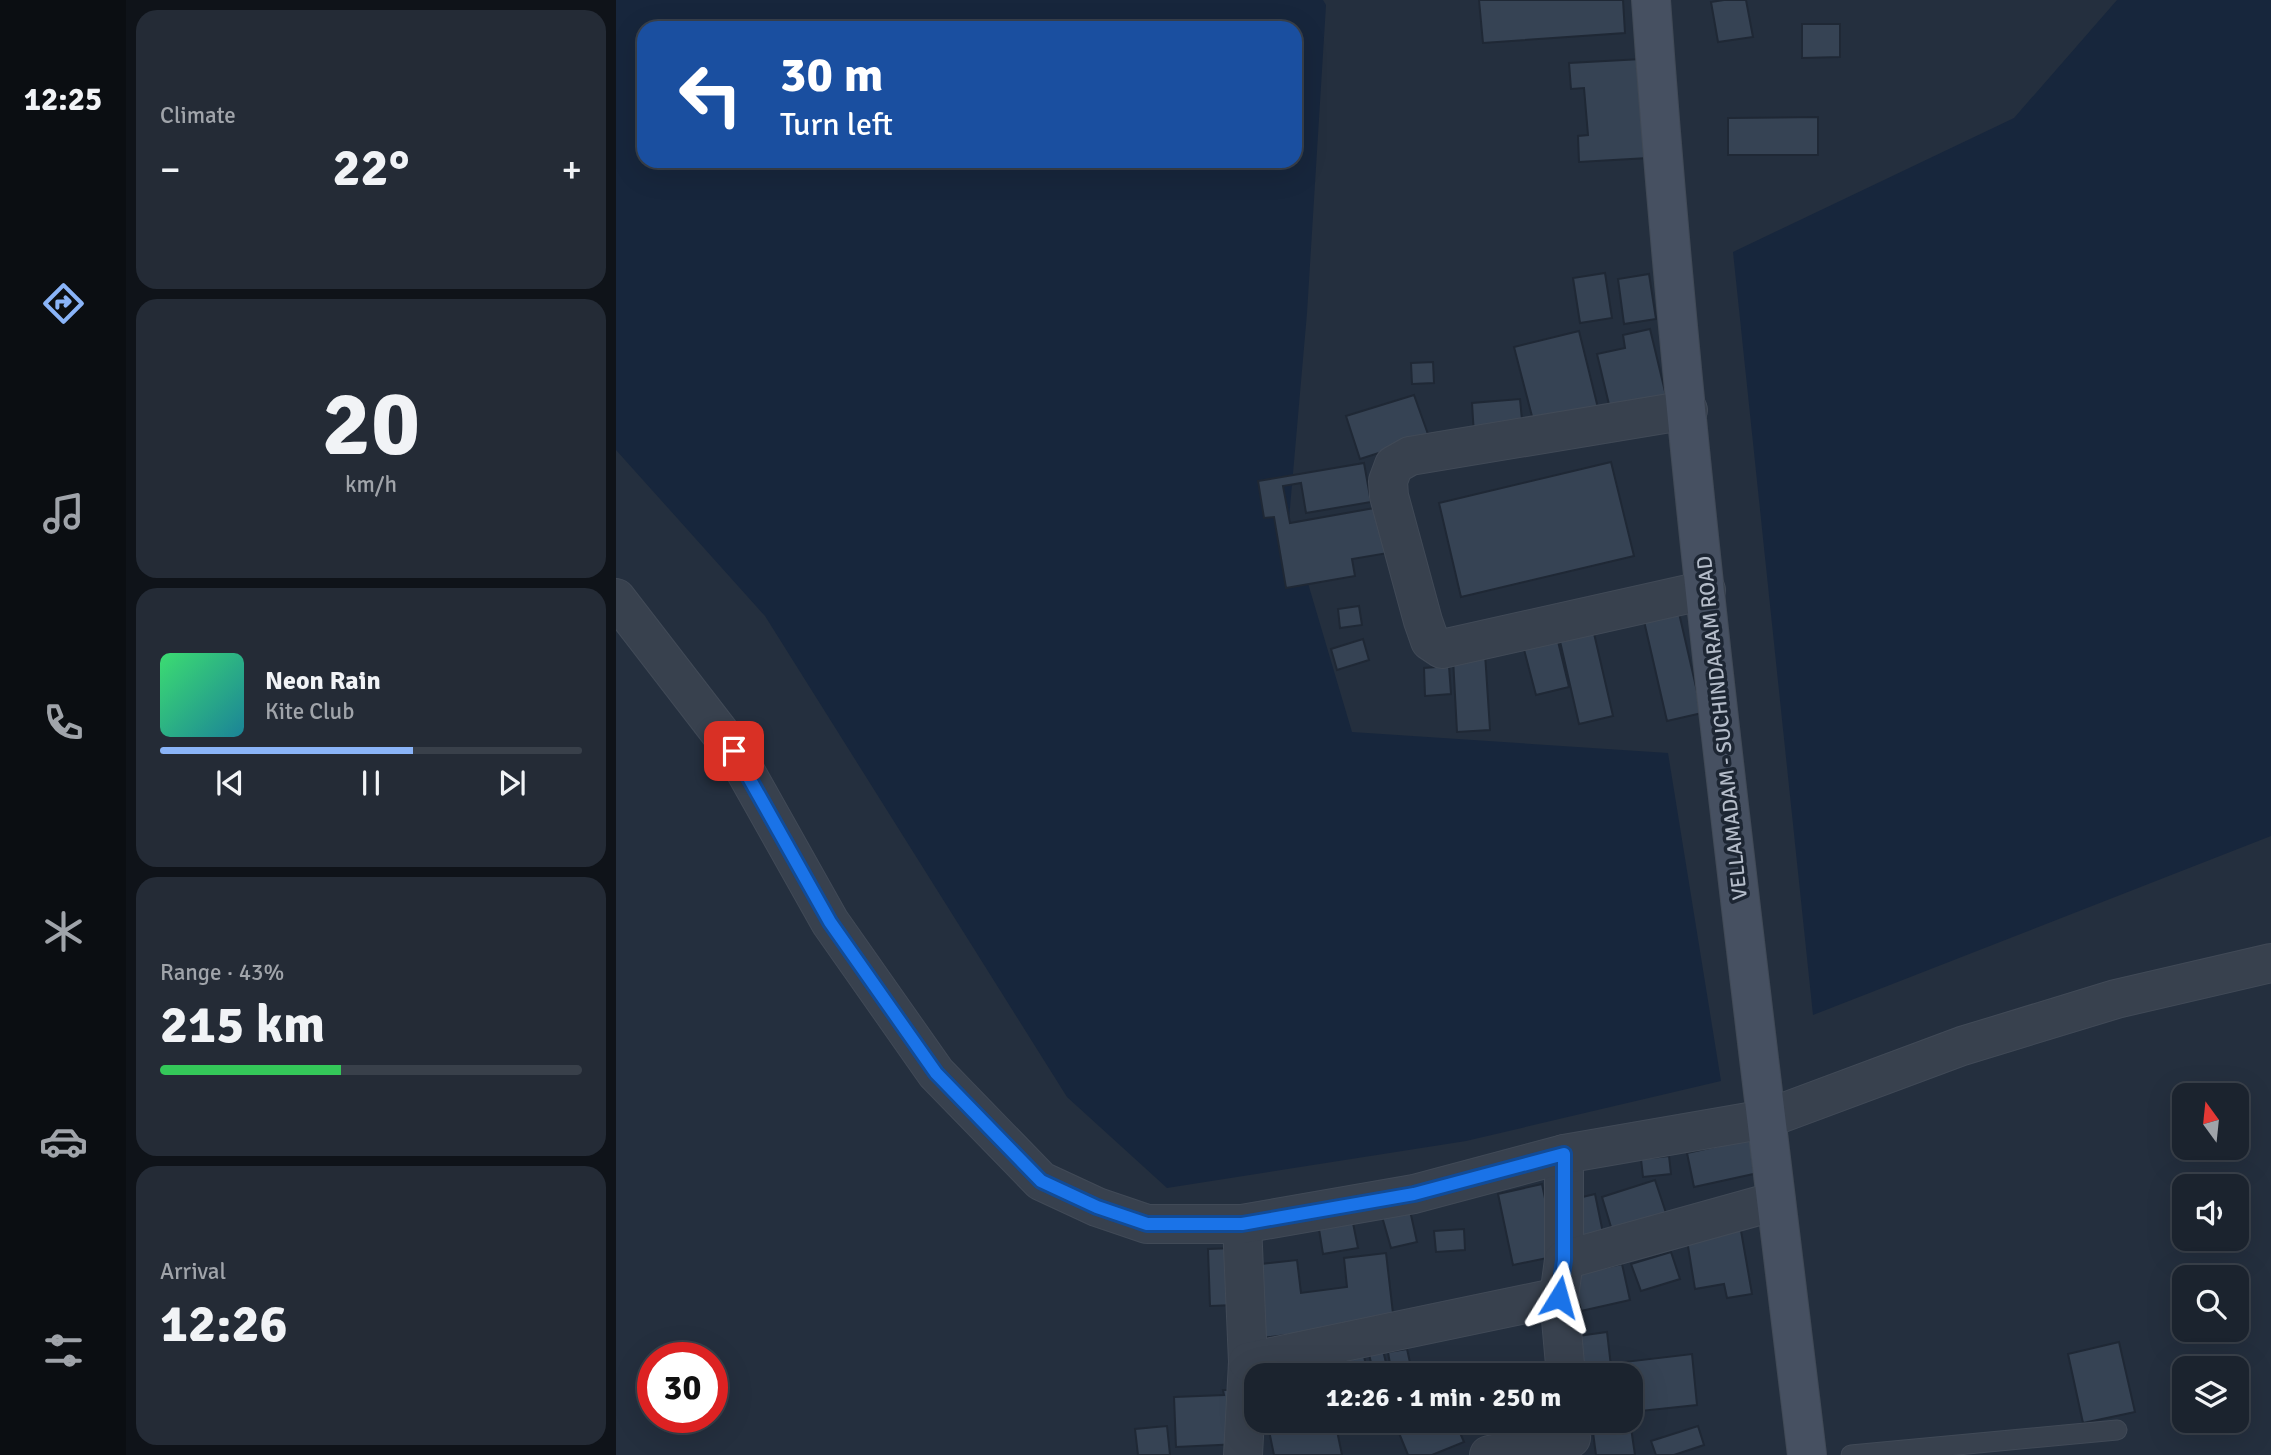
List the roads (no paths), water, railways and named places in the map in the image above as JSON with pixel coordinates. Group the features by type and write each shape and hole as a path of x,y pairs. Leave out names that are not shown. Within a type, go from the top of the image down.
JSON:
{"main road":[{"name":"VELLAMADAM - SUCHINDARAM ROAD","path":"1651,0 1661,138 1706,590 1807,1455"}],"street":[{"path":"1688,410 1410,456 1394,465 1388,481 1423,621 1430,641 1442,649 1706,590"},
{"path":"616,598 734,751 830,922 929,1063 993,1134 1041,1181 1097,1207 1147,1224 1242,1224 1414,1194 1564,1154 1766,1119 1962,1046 2116,999 2271,963"},
{"path":"1564,1154 1564,1260 1559,1297 1565,1363"},
{"path":"1564,1260 1776,1201"},
{"path":"1242,1224 1248,1362 1243,1455"},
{"path":"1248,1362 1559,1297"},
{"path":"1489,1455 1571,1438"}],"lane":[{"path":"1851,1455 2117,1430"}],"water":[{"path":"616,0 1323,0 1326,5 1307,313 1289,519 1352,732 1668,753 1721,1081 1466,1141 1167,1188 1067,1097 765,616 616,450"},
{"path":"2117,0 2271,0 2271,836 1813,1015 1733,252 2014,118"}]}
